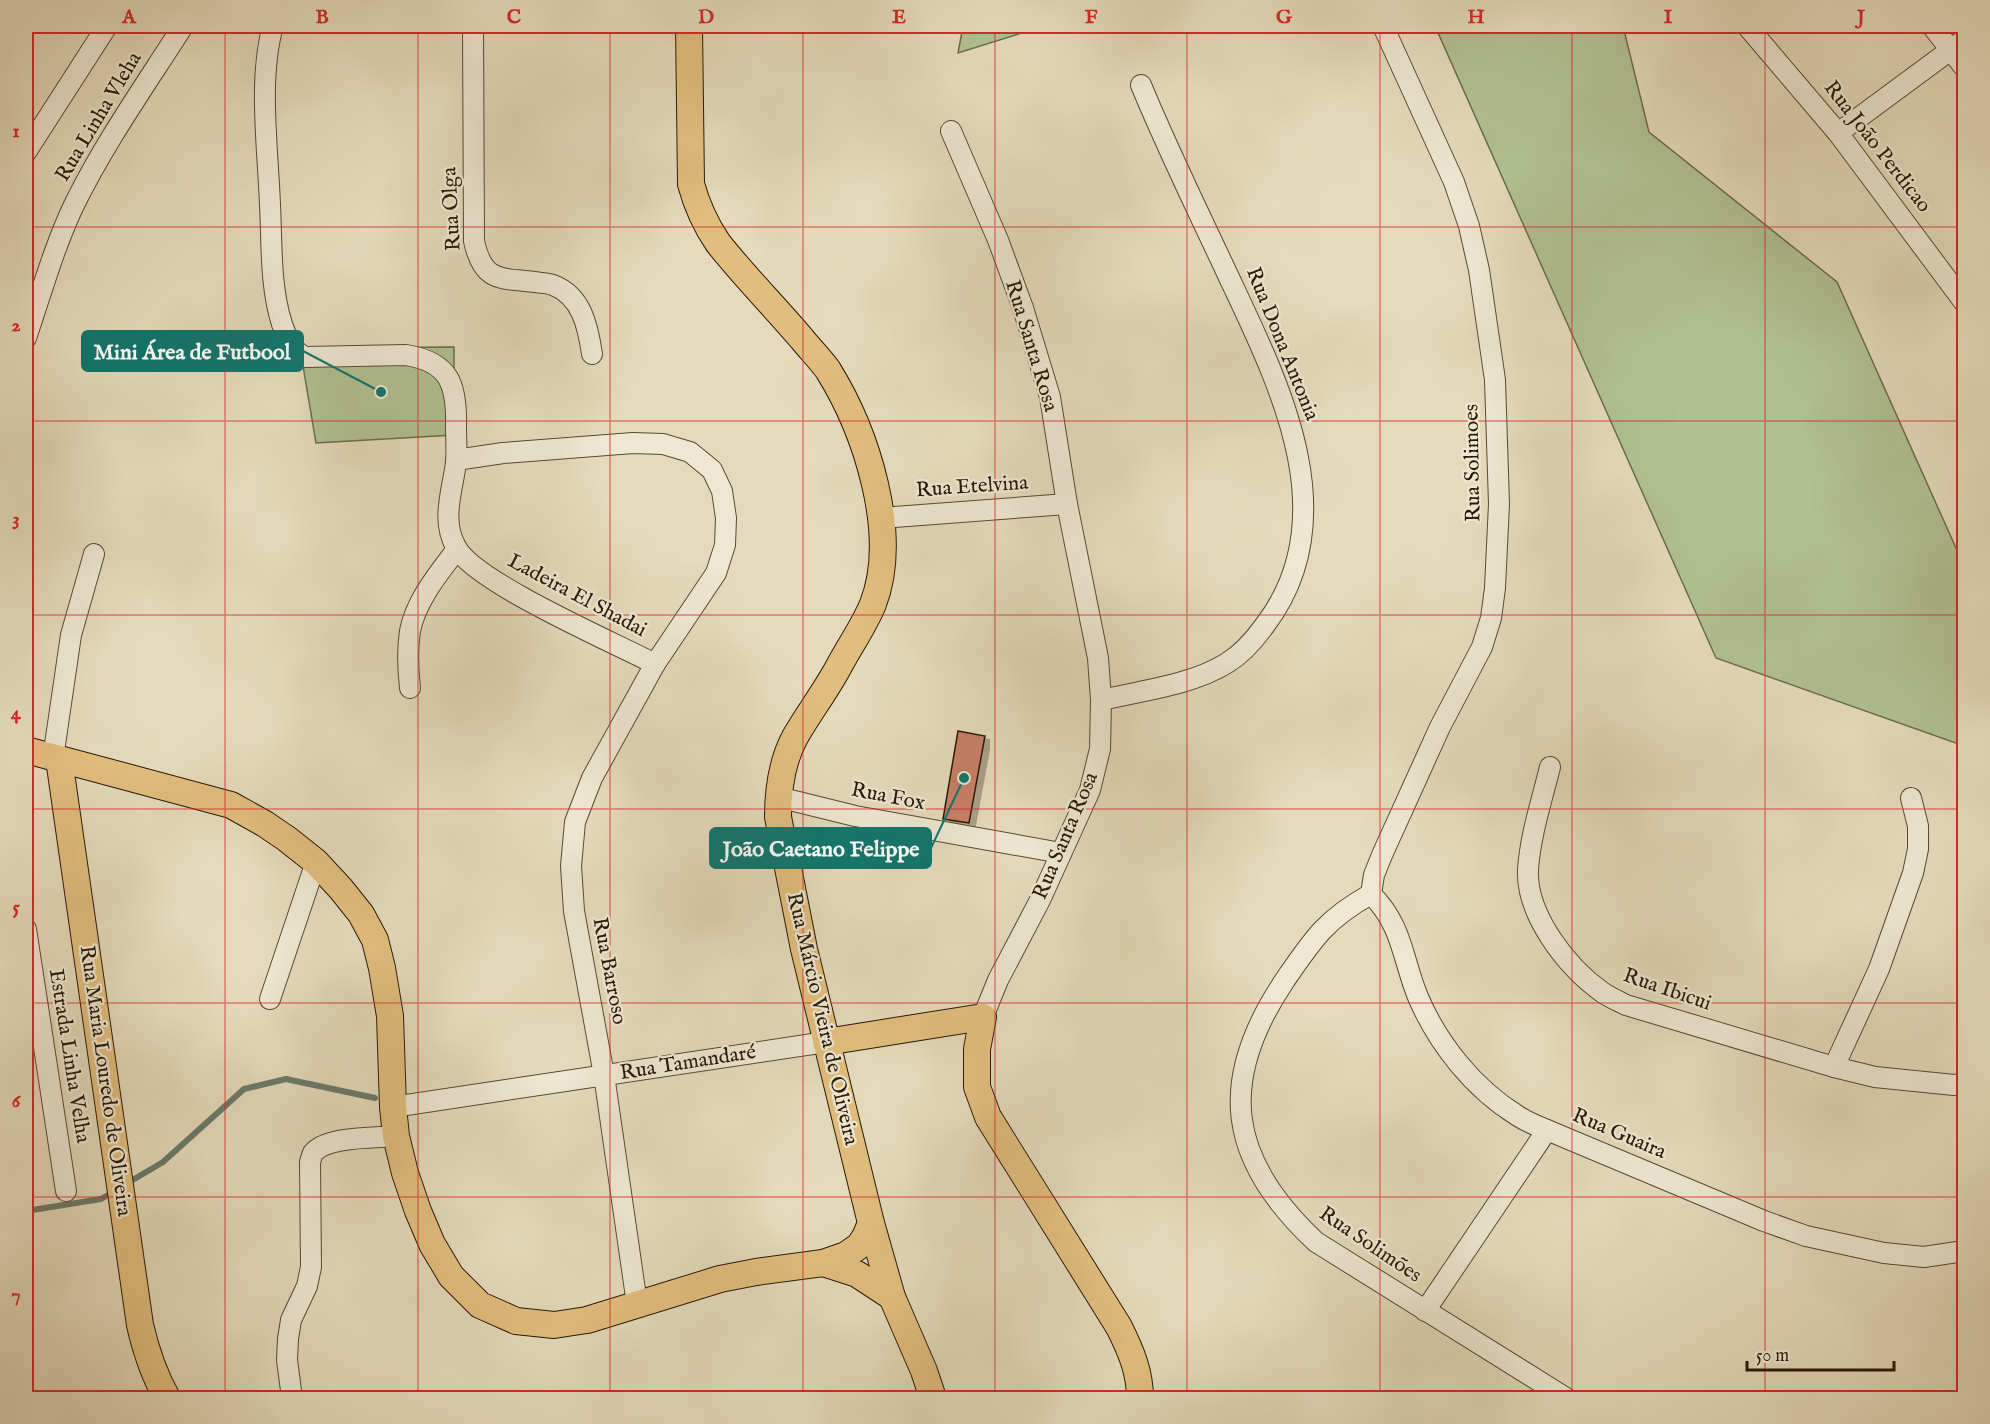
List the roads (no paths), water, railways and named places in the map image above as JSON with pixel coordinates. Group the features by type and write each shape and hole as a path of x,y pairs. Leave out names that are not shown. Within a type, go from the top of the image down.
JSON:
{"main road":[{"name":"Rua Márcio Vieira de Oliveira","path":"689,26 691,184 696,204 718,243 827,369 846,403 861,441 871,472 881,518 882,566 873,604 829,685 794,739 783,771 778,797 782,840 826,1042 870,1223 892,1297 924,1371 933,1398"},
{"path":"26,750 231,805 280,834 316,862 341,889 361,914 375,940 390,1016 393,1107 396,1136 405,1173 432,1244 452,1276 480,1305 516,1321 554,1325 587,1320 720,1279 823,1263 846,1255 859,1246 870,1223"},
{"name":"Rua Maria Louredo de Oliveira","path":"56,758 140,1324 146,1352 156,1379 167,1398"},
{"name":"Rua Tamandaré","path":"826,1042 983,1017"},
{"name":"Rua Santa Rosa","path":"983,1017 977,1049 977,1087 988,1117 1119,1327 1135,1360 1140,1398"},
{"path":"823,1263 857,1274 892,1297"}],"street":[{"path":"26,152 106,26"},
{"name":"Rua Linha Vleha","path":"26,338 74,206 108,144 183,26"},
{"path":"273,26 266,71 266,118 274,284 281,322 289,342 296,352 305,357 406,355 422,358 436,364 447,375 454,388 457,403 456,460 448,508 449,530 457,549 419,606 410,630 408,662 410,688"},
{"name":"Rua Olga","path":"473,26 474,241 477,255 484,268 496,276 511,281 553,285 569,294 580,309 589,330 591,354"},
{"name":"Rua Solimoes","path":"1371,894 1374,874 1382,855 1440,727 1482,647 1491,618 1495,588 1499,504 1495,380 1479,270 1469,226 1454,182 1383,26"},
{"name":"Rua João Perdicao","path":"1747,26 1838,133 1965,302"},
{"path":"1932,26 1958,45 1965,67"},
{"path":"1838,133 1958,45"},
{"name":"Rua Dona Antonia","path":"1101,700 1196,678 1228,663 1253,641 1275,612 1292,579 1304,531 1302,482 1295,439 1283,401 1261,345 1141,85"},
{"name":"Rua Santa Rosa","path":"951,131 998,240 1023,308 1050,397 1067,504 1098,658 1101,700 1100,749 1090,790 1040,900 998,980 983,1017"},
{"name":"Ladeira El Shadai","path":"456,460 503,453 622,444 663,444 690,452 712,470 722,491 726,518 725,544 716,573 655,664 505,586 470,564 457,549"},
{"name":"Rua Etelvina","path":"881,518 1067,504"},
{"path":"56,758 71,635 94,554"},
{"name":"Rua Barroso","path":"637,1304 604,1075 573,911 571,866 575,822 591,778 655,664"},
{"name":"Rua Ibicui","path":"1550,767 1528,870 1533,904 1541,922 1567,958 1584,978 1603,993 1626,1005 1834,1067 1875,1077 1965,1083"},
{"name":"Rua Fox","path":"778,797 855,816 1061,853"},
{"path":"1834,1067 1879,969 1913,873 1918,849 1918,826 1911,798"},
{"path":"270,999 316,862"},
{"name":"Rua Guaira","path":"1371,894 1384,907 1394,923 1418,997 1436,1031 1458,1063 1485,1091 1517,1116 1764,1221 1806,1236 1884,1253 1924,1257 1965,1251"},
{"name":"Rua Solimões","path":"1371,894 1347,907 1313,938 1272,1000 1252,1041 1241,1077 1240,1114 1248,1148 1259,1174 1276,1200 1316,1242 1566,1398"},
{"name":"Estrada Linha Velha","path":"26,929 66,1191"},
{"name":"Rua Tamandaré","path":"393,1107 826,1042"},
{"path":"1425,1311 1547,1130"},
{"path":"292,1398 287,1360 288,1339 291,1320 307,1286 311,1267 309,1161 314,1152 334,1141 396,1136"}],"waterway":[{"path":"126,1184 163,1162 244,1089 286,1079 375,1098"},
{"path":"26,1211 101,1199 115,1191"}],"place":[{"name":"Mini Área de Futbool","path":"381,392"},
{"name":"João Caetano Felippe","path":"964,778"}]}
